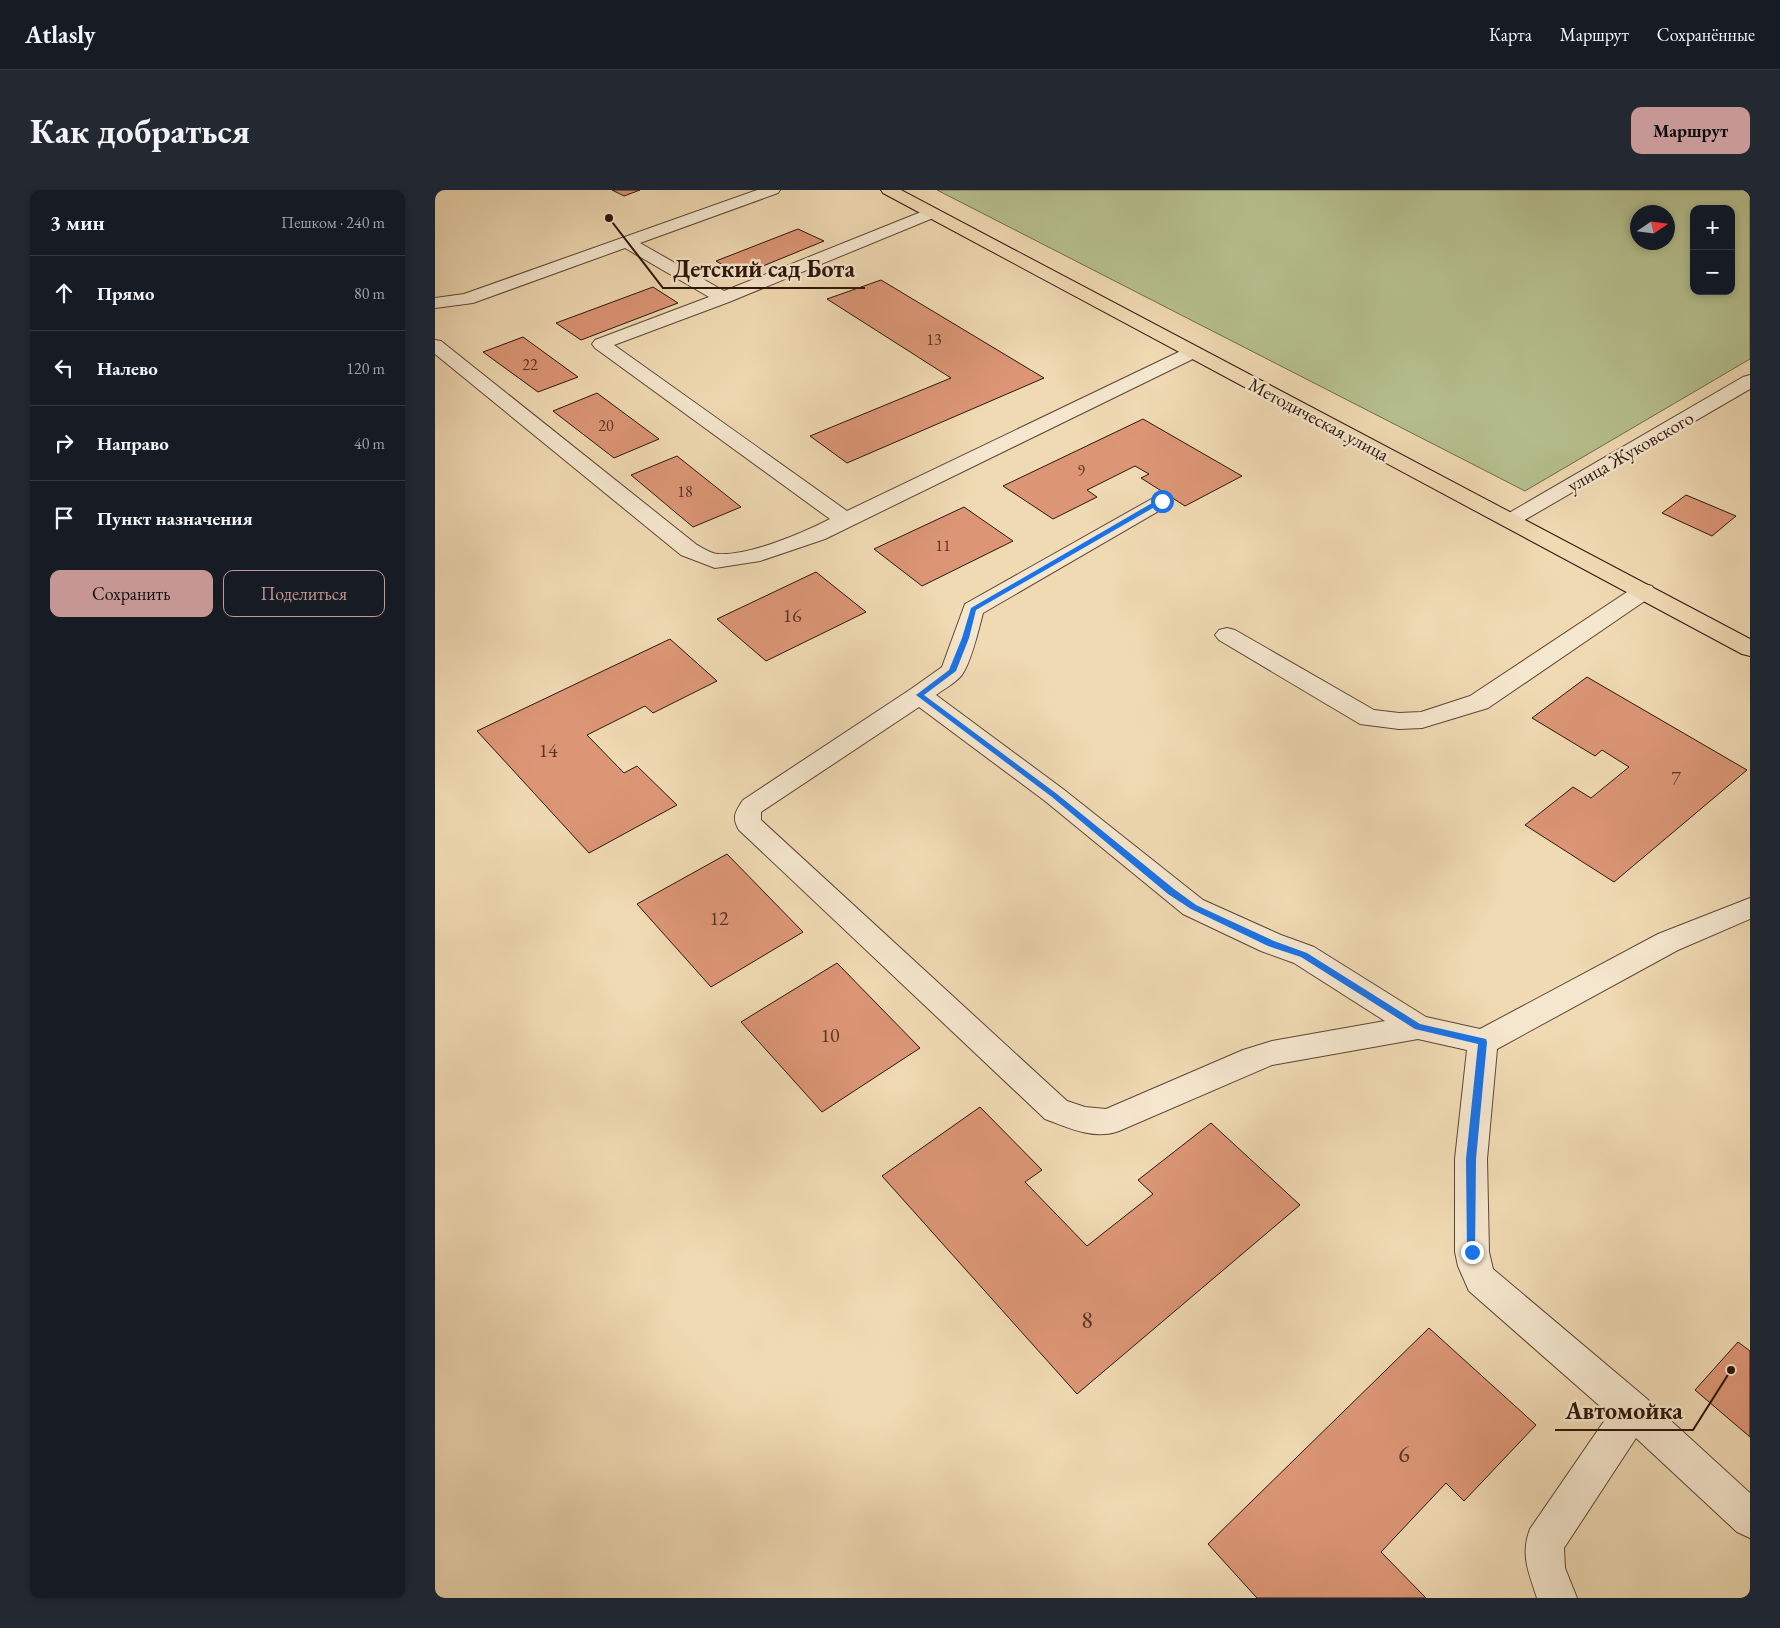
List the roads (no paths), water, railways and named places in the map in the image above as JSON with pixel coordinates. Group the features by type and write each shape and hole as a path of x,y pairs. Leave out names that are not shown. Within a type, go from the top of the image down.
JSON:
{"main road":[{"name":"Методическая улица","path":"889,190 1750,648"}],"street":[{"path":"435,303 467,299 771,190"},
{"path":"845,520 601,344 723,298 933,213"},
{"path":"627,242 723,298"},
{"path":"435,345 689,550 715,561 752,556 817,534 1193,352"},
{"name":"улица Жуковского","path":"1509,521 1748,384"},
{"path":"1162,501 973,609 965,638 952,671 920,695 752,806 747,814 748,823 1056,1110 1085,1120 1108,1122 1263,1056 1418,1027"},
{"path":"1227,635 1369,718 1399,721 1422,720 1479,702 1644,591"},
{"path":"920,695 1055,796 1171,892 1193,907 1271,943 1304,955 1418,1027 1483,1042 1668,942 1750,908"},
{"path":"1483,1042 1471,1159 1472,1252 1481,1280 1633,1411 1750,1519"},
{"path":"1557,1598 1546,1568 1544,1543 1633,1411"}],"place":[{"name":"Детский сад Бота","path":"609,218"},
{"name":"Автомойка","path":"1731,1370"}]}
